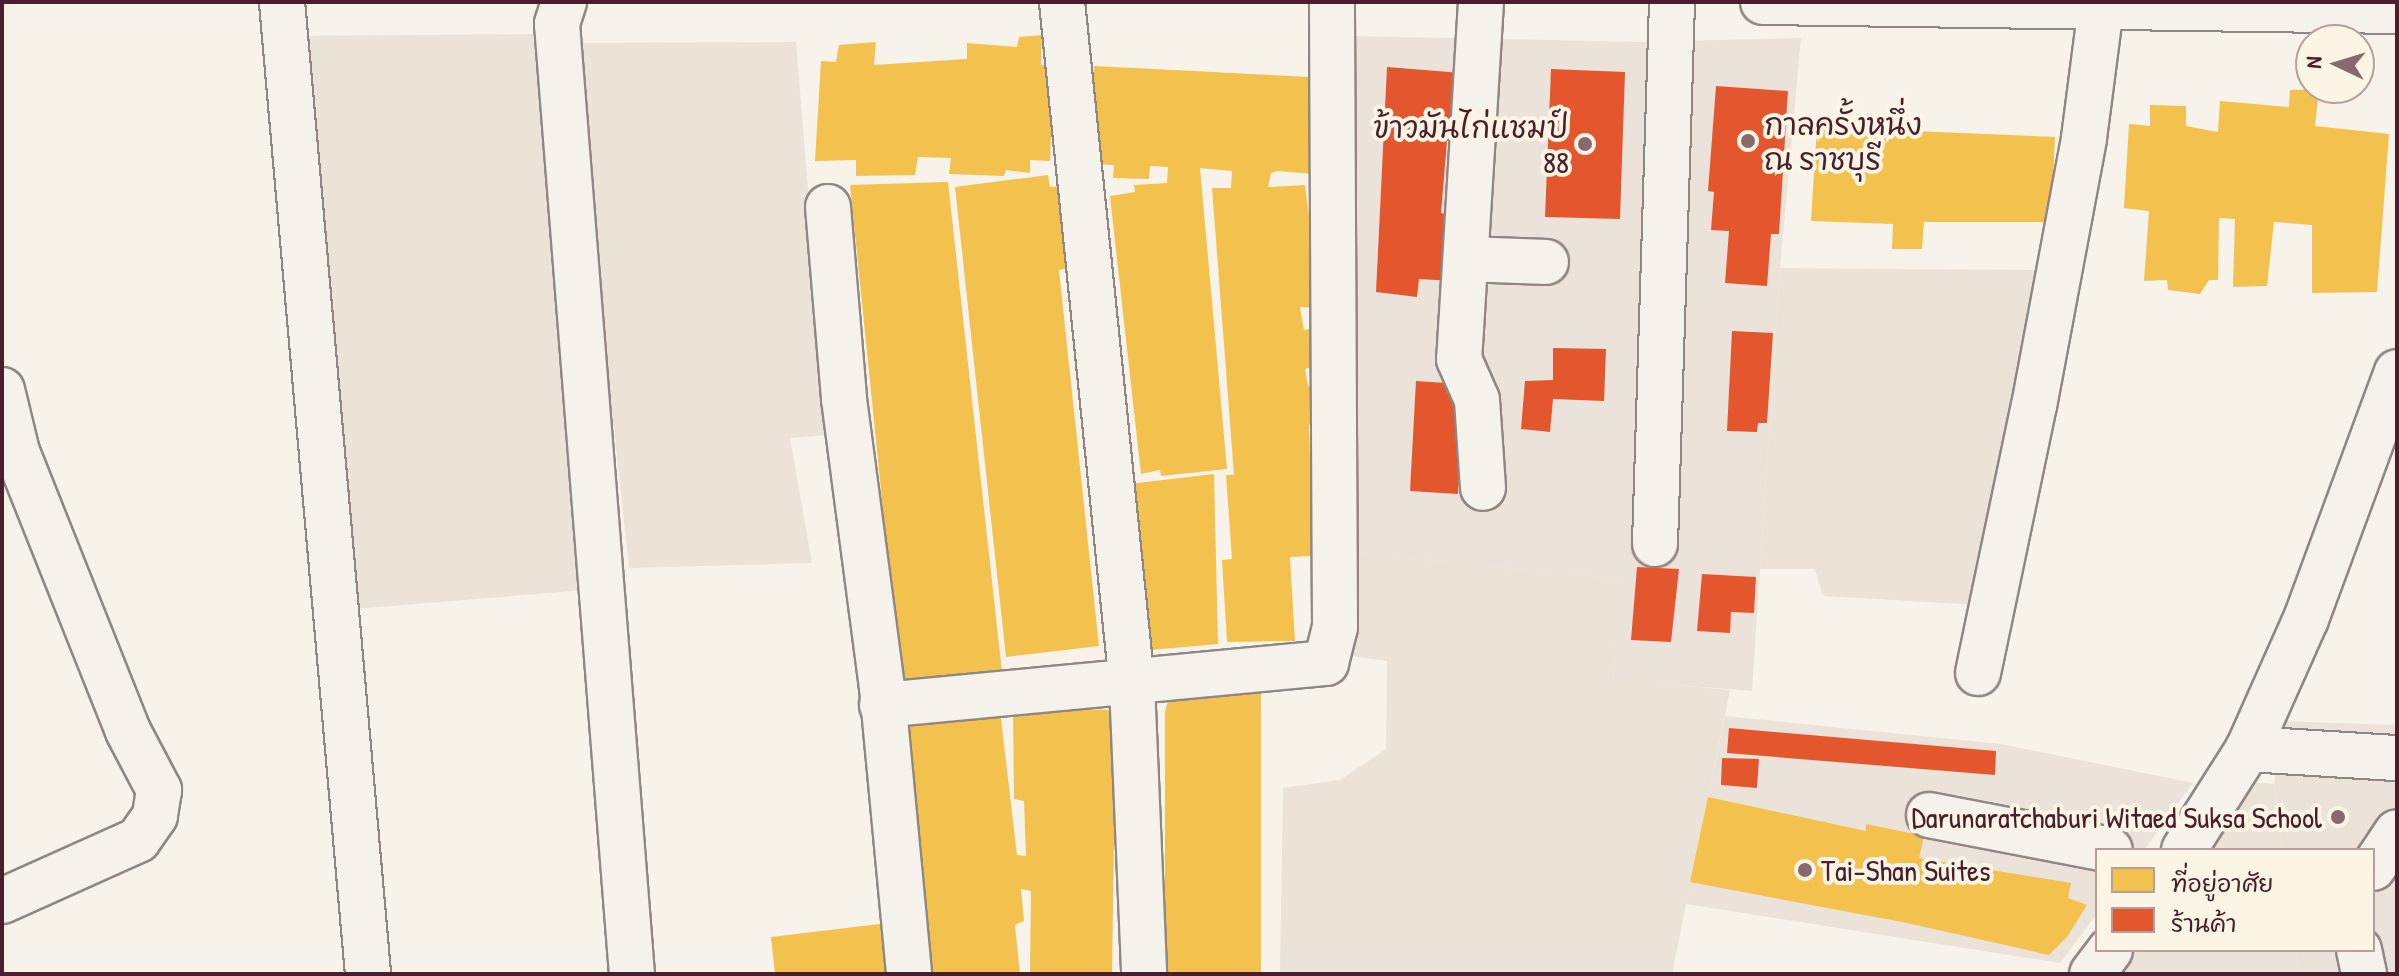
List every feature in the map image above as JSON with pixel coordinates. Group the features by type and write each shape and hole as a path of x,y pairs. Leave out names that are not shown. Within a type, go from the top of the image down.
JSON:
{"street":[{"path":"282,2 368,974"},
{"path":"564,2 557,24 632,974"},
{"path":"1062,2 1132,684 1144,974"},
{"path":"882,705 1132,684 1326,663 1335,627 1332,2"},
{"path":"1481,2 1459,359 1477,400 1483,488"},
{"path":"1655,544 1672,2"},
{"path":"1763,2 2397,11"},
{"path":"1978,673 2040,376 2084,138 2101,7"},
{"path":"828,207 844,399 882,705 909,974"},
{"path":"1466,259 1546,262"},
{"path":"2185,848 2248,749 2306,619 2397,372"},
{"path":"2,390 9,456 128,731 159,790 155,816 138,840 5,890"},
{"path":"2248,749 2397,758"},
{"path":"1929,815 2100,848"},
{"path":"2375,865 2397,832"},
{"path":"2092,974 2108,952"},
{"path":"2359,952 2364,974"}],"shaded area":[{"path":"533,34 585,590 354,609 293,36"},
{"path":"1355,36 1640,42 1801,38 1780,268 1752,691 1613,680 1620,579 1356,553"},
{"path":"796,42 828,435 790,438 812,563 629,568 573,43"},
{"path":"1780,268 2045,270 1978,605 1823,596 1815,569 1760,569"},
{"path":"1356,553 1621,579 1613,679 1730,690 1672,974 1280,974 1283,788 1340,780 1386,749 1387,661 1346,655"},
{"path":"1725,716 2001,744 2193,783 2145,848 2095,848 2095,917 2060,963 1686,904"},
{"name":"Darunaratchaburi Witaed Suksa School","path":"2282,721 2397,725 2397,974 2299,974 2296,952 2375,952 2375,848 2283,848 2274,784"},
{"path":"2251,782 2274,784 2283,848 2209,848"},
{"path":"2132,952 2296,952 2299,974 2116,974"}],"building: ที่อยู่อาศัย":[{"path":"1042,35 1041,65 1054,66 1050,161 1030,160 1030,173 1006,170 1004,176 949,174 951,158 918,157 915,175 856,176 856,160 815,161 821,61 836,62 839,45 876,42 874,65 967,59 967,43 1017,47 1019,37"},
{"path":"1094,66 1329,78 1324,175 1278,171 1271,173 1268,187 1305,185 1321,308 1300,307 1304,330 1317,327 1317,366 1305,369 1308,386 1315,388 1319,423 1309,425 1313,556 1290,557 1295,641 1227,642 1222,560 1232,559 1226,475 1234,475 1212,188 1231,188 1232,171 1200,168 1227,469 1161,476 1160,470 1141,474 1110,196 1135,192 1134,185 1167,183 1168,167 1150,166 1149,179 1113,178 1114,165 1088,164"},
{"path":"2290,90 2295,90 2295,104 2317,104 2315,126 2389,134 2377,292 2312,293 2312,225 2274,222 2267,286 2233,287 2235,219 2219,218 2218,280 2209,280 2200,294 2168,290 2167,280 2144,281 2149,211 2124,208 2129,124 2150,126 2150,105 2186,106 2186,126 2218,132 2220,101 2289,107"},
{"path":"1817,127 2055,137 2051,222 1924,222 1922,249 1892,249 1893,224 1811,221"},
{"path":"1048,175 1050,187 1065,186 1074,267 1059,270 1099,646 1006,657 955,187"},
{"path":"948,182 1002,672 901,686 850,185"},
{"path":"1214,474 1218,644 1151,650 1129,484"},
{"path":"1261,684 1261,974 1165,974 1165,712 1169,697"},
{"path":"1013,708 1116,710 1112,974 1030,974 1031,891 1021,889 1024,921 1015,925 1020,974 932,974 908,713 1000,710 1017,855 1026,856 1024,801 1014,799"},
{"name":"Tai-Shan Suites","path":"1708,797 1866,831 1866,824 1924,836 1919,858 2071,883 2068,898 2087,905 2067,937 2049,955 1907,923 1690,882"},
{"path":"888,923 895,974 775,974 771,937"}],"building: ร้านค้า":[{"path":"1387,67 1474,74 1464,142 1447,141 1441,213 1458,216 1454,281 1419,279 1417,297 1376,292"},
{"name":"ข้าวมันไก่แชมป์ 88","path":"1551,69 1625,72 1620,219 1545,217"},
{"name":"กาลครั้งหนึ่ง ณ ราชบุรี","path":"1716,86 1788,91 1779,234 1771,234 1767,286 1725,283 1729,231 1711,230 1714,192 1708,191"},
{"path":"1732,331 1773,333 1767,423 1758,423 1757,432 1727,431"},
{"path":"1553,348 1606,349 1604,401 1553,399 1550,432 1521,429 1525,381 1553,380"},
{"path":"1416,381 1461,384 1458,494 1410,491"},
{"path":"1637,567 1679,569 1671,642 1631,640"},
{"path":"1702,574 1756,577 1754,613 1731,612 1730,633 1697,631"},
{"path":"1729,728 1996,751 1995,775 1727,753"},
{"path":"1722,758 1759,759 1757,788 1721,785"}],"place":[{"name":"กาลครั้งหนึ่ง ณ ราชบุรี","path":"1748,141"},
{"name":"ข้าวมันไก่แชมป์ 88","path":"1585,144"},
{"name":"Darunaratchaburi Witaed Suksa School","path":"2338,817"},
{"name":"Tai-Shan Suites","path":"1805,870"}]}
